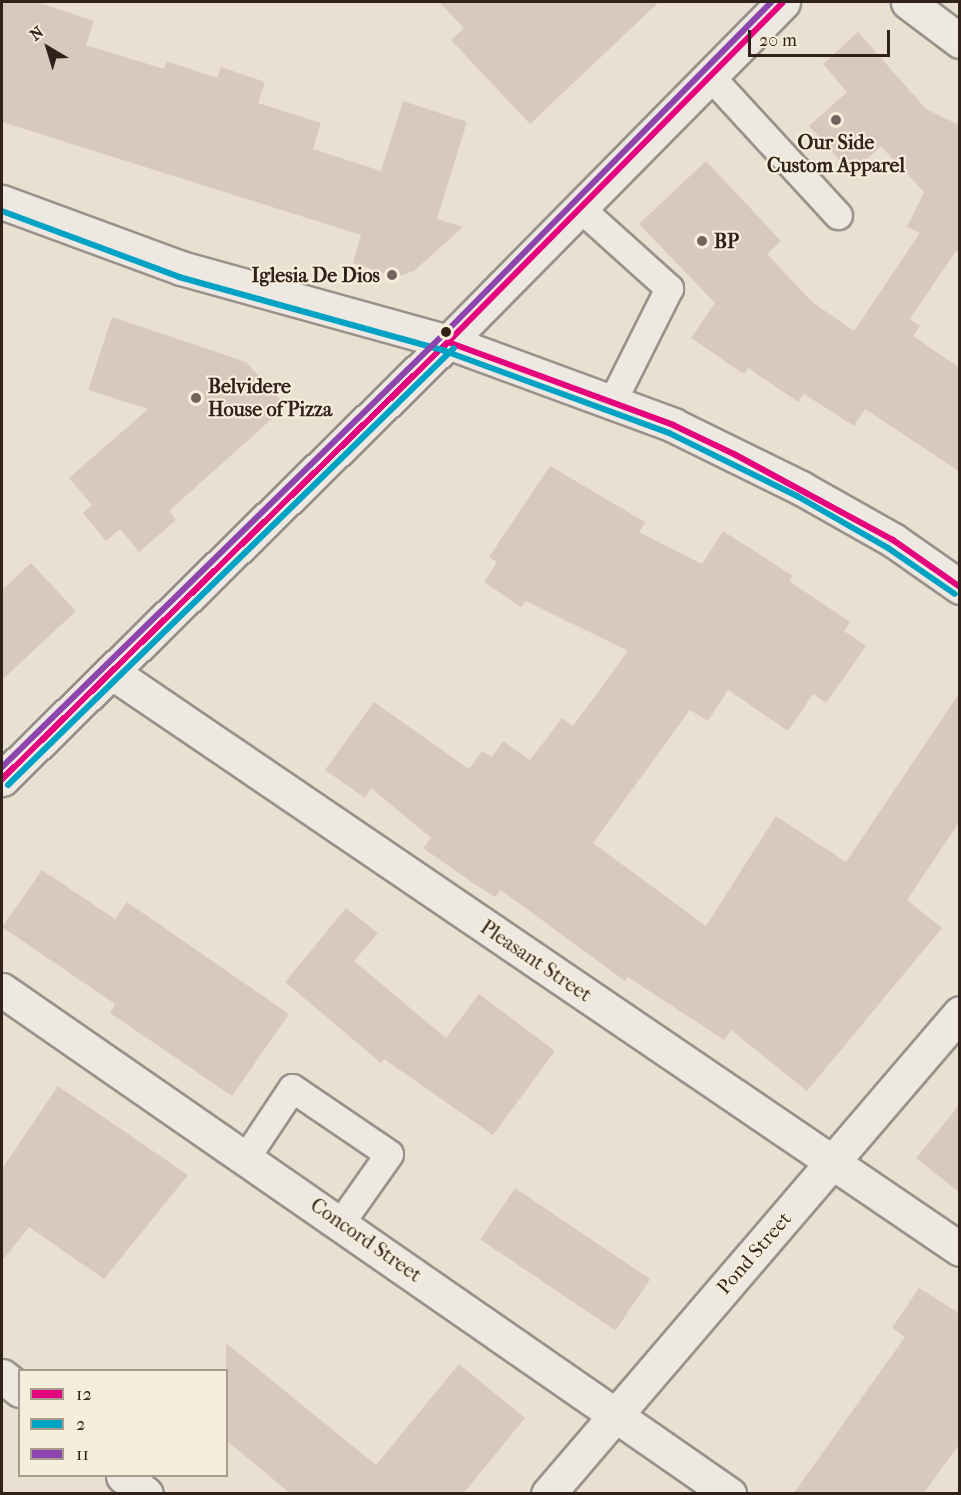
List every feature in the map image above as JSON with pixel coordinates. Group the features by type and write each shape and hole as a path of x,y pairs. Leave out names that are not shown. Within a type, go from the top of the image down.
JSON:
{"street":[{"path":"2,779 113,673 448,342 783,2"},
{"path":"908,2 960,41"},
{"path":"2,202 181,268 448,342 674,425 801,488 893,540 960,587"},
{"name":"Pleasant Street","path":"113,673 960,1249"},
{"name":"Concord Street","path":"2,990 342,1222 729,1494"},
{"name":"Pond Street","path":"548,1494 614,1414 960,1013"},
{"path":"2,1376 18,1388"},
{"path":"124,1477 146,1494"}],"lane":[{"path":"710,76 838,215"},
{"path":"580,208 669,288 612,402"},
{"path":"246,1157 292,1088 389,1154 342,1222"}],"building":[{"path":"2,2 37,2 94,21 86,45 164,69 167,61 217,78 221,67 265,82 258,103 321,123 313,149 381,171 403,101 467,122 437,219 463,227 414,271 396,277 353,263 361,235 2,122"},
{"path":"439,2 659,2 530,124 451,40 464,28"},
{"path":"858,32 926,109 957,124 960,118 960,252 956,251 910,319 920,326 913,336 960,368 960,472 865,409 854,426 804,394 798,402 748,368 744,374 691,338 715,303 639,224 706,161 781,241 767,254 812,302 854,331 920,233 907,227 924,192 881,146 851,173 809,126 847,92 823,64"},
{"path":"112,317 246,362 286,406 169,511 176,520 139,552 120,529 106,541 83,513 92,505 69,478 148,409 88,390"},
{"path":"550,466 645,522 639,532 702,564 723,531 793,576 789,581 850,622 844,631 866,646 826,703 813,694 788,731 728,690 708,721 690,710 593,843 706,926 776,816 846,862 960,692 960,821 907,900 942,928 807,1091 731,1030 724,1040 628,977 625,981 501,890 495,897 470,881 423,848 431,838 371,788 365,798 325,770 374,702 469,769 482,751 492,757 503,741 530,760 562,718 573,726 628,651 526,601 521,607 484,582 497,562 489,557"},
{"path":"31,563 76,611 2,680 2,590"},
{"path":"42,870 115,919 127,902 289,1014 232,1096 110,1013 115,1004 2,927"},
{"path":"346,908 378,933 354,961 446,1038 479,994 555,1051 493,1135 384,1059 381,1063 285,982"},
{"path":"58,1086 188,1175 104,1279 29,1227 2,1261 2,1169"},
{"path":"960,1104 960,1193 916,1158"},
{"path":"515,1188 650,1279 615,1331 480,1239"},
{"path":"919,1288 960,1314 960,1443 923,1494 793,1494 905,1337 892,1328"},
{"path":"226,1343 376,1465 459,1364 525,1418 463,1494 291,1494 228,1442 228,1369 226,1369"}],"transit line":[{"name":"11","path":"2,767 442,336 771,2"},
{"name":"12","path":"2,779 448,342 783,2"},
{"name":"2","path":"2,211 179,277 445,351 669,433 797,496 888,548 955,594"},
{"name":"12","path":"448,342 673,425 734,454 893,540 960,587"},
{"name":"2","path":"8,785 454,348"}],"place":[{"name":"Our Side Custom Apparel","path":"836,120"},
{"name":"BP","path":"702,241"},
{"name":"Iglesia De Dios","path":"392,275"},
{"name":"Belvidere House of Pizza","path":"196,398"}]}
